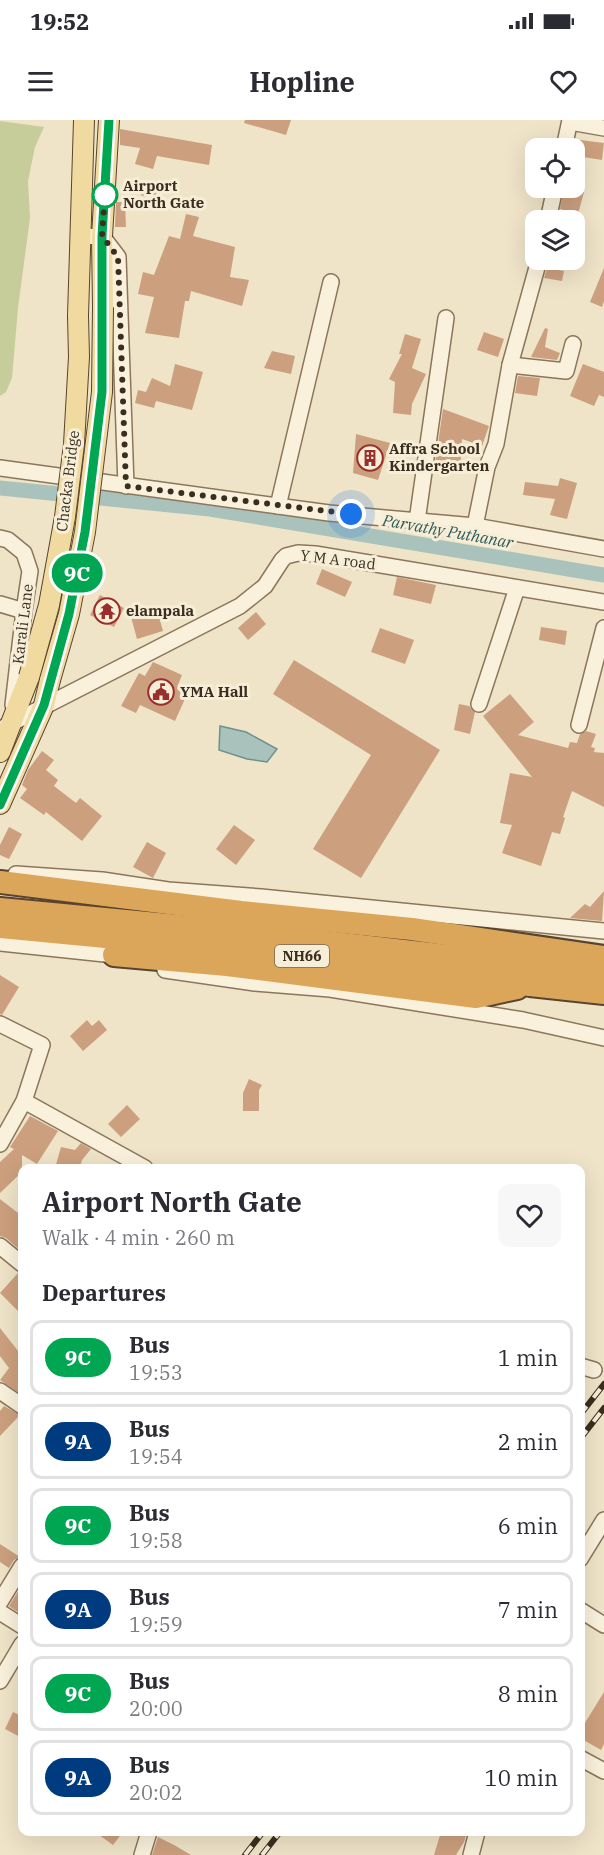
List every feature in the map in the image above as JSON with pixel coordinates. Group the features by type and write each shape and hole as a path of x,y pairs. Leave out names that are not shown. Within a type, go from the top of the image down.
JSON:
{"highway":[{"path":"0,882 412,929 604,957"},
{"name":"NH66","path":"0,909 230,931 604,974"},
{"name":"NH66","path":"0,927 396,965 530,985 604,993"},
{"path":"114,955 227,965 476,997 530,985"}],"main road":[{"name":"Chacka Bridge","path":"0,752 6,726 29,677 49,605 65,517 74,444 79,357 78,316 84,120"},
{"name":"Chacka Bridge","path":"0,804 44,705 69,614 85,532 102,392 102,236 109,120"}],"street":[{"path":"566,138 570,121 604,128"},
{"path":"80,237 102,236 118,257 126,486"},
{"path":"475,526 487,467 496,444 510,365 536,270"},
{"path":"278,506 331,282"},
{"path":"417,521 446,318"},
{"path":"510,365 566,371 573,344"},
{"path":"0,468 278,506 475,526 604,549"},
{"name":"Karali Lane","path":"0,538 8,540 24,553 30,571 6,726"},
{"name":"Y M A road","path":"6,726 240,606 265,586 282,560 297,553 315,554 604,602"},
{"path":"479,704 517,588"},
{"path":"0,604 24,611"},
{"path":"579,725 604,628"},
{"path":"0,876 3,874 48,875 168,890 604,930"},
{"path":"0,943 114,955 141,966 255,983 330,989 523,1020 604,1038"},
{"path":"0,1024 42,1045 24,1101 0,1144"},
{"path":"24,1101 138,1164"},
{"path":"0,1246 18,1261"},
{"path":"0,1391 18,1403"},
{"path":"585,1551 604,1520"},
{"path":"0,1602 18,1573"},
{"path":"0,1612 18,1623"},
{"path":"585,1614 604,1625"},
{"path":"0,1681 18,1651"},
{"path":"585,1761 604,1771"},
{"path":"142,1855 148,1836"},
{"path":"471,1855 476,1836"}],"green space":[{"path":"0,121 44,127 35,147 28,181 30,218 18,308 12,378 6,392 0,396"}],"water":[{"path":"220,726 246,732 277,749 267,762 247,759 219,750"}],"building":[{"path":"245,120 291,120 286,135 244,123"},
{"path":"120,129 212,145 209,165 157,156 153,169 135,164 140,148 120,145"},
{"path":"585,141 604,143 602,160 585,157"},
{"path":"148,181 160,186 153,200 141,195"},
{"path":"562,198 582,198 579,210 560,209"},
{"path":"116,202 125,202 126,227 115,227"},
{"path":"186,214 199,217 193,236 235,247 230,277 249,280 242,306 191,291 189,301 185,301 179,338 145,333 154,297 138,294 143,272 154,275 169,236 180,239"},
{"path":"604,268 604,301 602,307 590,302"},
{"path":"546,270 564,271 562,281 544,278"},
{"path":"545,328 548,329 545,347 560,353 557,360 531,357"},
{"path":"484,332 504,339 498,357 477,350"},
{"path":"405,334 421,339 412,368 426,374 412,404 411,415 393,413 395,382 389,379 402,354 399,354"},
{"path":"272,351 295,356 291,374 264,368"},
{"path":"175,364 203,372 192,410 156,401 154,408 135,403 138,390 146,392 152,378 170,386"},
{"path":"583,364 604,372 604,397 599,395 594,406 570,396"},
{"path":"518,376 540,378 537,396 515,393"},
{"path":"443,409 489,426 482,446 462,439 460,473 434,471"},
{"name":"Affra School Kindergarten","path":"356,434 390,443 378,480 353,473"},
{"path":"560,478 577,483 567,519 550,515 555,499 523,495 525,482 558,486"},
{"path":"322,569 352,582 345,597 316,584"},
{"path":"397,577 436,585 431,604 393,595"},
{"name":"elampala","path":"100,595 124,608 114,627 90,615"},
{"path":"157,610 163,631 137,639 131,617"},
{"path":"256,612 266,624 248,640 238,628"},
{"path":"541,627 567,631 565,645 539,640"},
{"path":"380,628 414,640 405,664 371,652"},
{"path":"294,660 440,750 361,878 313,849 371,755 273,694"},
{"name":"YMA Hall","path":"153,662 182,675 178,685 189,690 175,721 140,705 136,713 121,706 139,673 145,676"},
{"path":"510,694 534,722 518,735 568,748 570,742 577,743 580,734 586,731 596,734 591,747 595,748 594,752 604,753 604,807 572,791 560,834 552,832 541,866 502,853 512,825 500,823 510,773 532,777 483,716"},
{"path":"459,704 469,706 475,712 470,734 454,730"},
{"path":"42,751 54,760 46,770 58,780 54,786 76,803 80,798 102,816 82,841 46,812 44,815 20,798 27,789 22,785 28,770"},
{"path":"234,825 255,840 236,865 216,849"},
{"path":"9,827 22,834 9,859 0,855 0,845"},
{"path":"147,842 166,853 153,878 133,867"},
{"path":"604,891 602,921 570,918 585,904 590,907"},
{"path":"0,975 19,987 2,1015 0,1014"},
{"path":"87,1020 92,1026 99,1020 107,1030 83,1051 70,1036"},
{"path":"249,1079 262,1085 259,1090 259,1111 243,1111 243,1093"},
{"path":"127,1105 140,1119 121,1137 108,1124"},
{"path":"30,1116 58,1131 37,1164 22,1155 22,1164 18,1164 18,1176 0,1193 0,1162 14,1149 10,1147"},
{"path":"81,1143 91,1149 81,1164 56,1164 61,1147 75,1150"},
{"path":"0,1199 18,1213 18,1248 0,1236"},
{"path":"18,1273 18,1311 0,1293"},
{"path":"0,1328 18,1351 18,1392 0,1380 9,1368 0,1356"},
{"path":"4,1406 18,1414 18,1417 0,1436 0,1411"},
{"path":"0,1544 18,1556 9,1568 0,1562"},
{"path":"18,1591 18,1612 9,1606"},
{"path":"604,1692 604,1744 601,1750 585,1741 585,1723"},
{"path":"13,1712 18,1714 18,1736 5,1729"},
{"path":"101,1836 120,1836 113,1845"},
{"path":"440,1836 466,1836 456,1855 434,1855"},
{"path":"158,1837 174,1845 191,1855 152,1855"}],"waterway":[{"name":"Parvathy Puthanar","path":"0,488 210,509 604,575"}],"railway":[{"path":"585,1409 604,1384"},
{"path":"585,1433 604,1408"},
{"path":"245,1855 260,1836"},
{"path":"262,1855 277,1836"}],"bus line":[{"name":"9C","path":"0,805 44,705 69,614 85,532 102,392 102,236 109,120"}],"place":[{"name":"Airport North Gate","path":"105,195"},
{"name":"Affra School Kindergarten","path":"370,458"},
{"name":"elampala","path":"107,611"},
{"name":"YMA Hall","path":"161,692"}],"route":[{"path":"105,195 105,193 102,236 118,257 126,486 351,514"}]}
